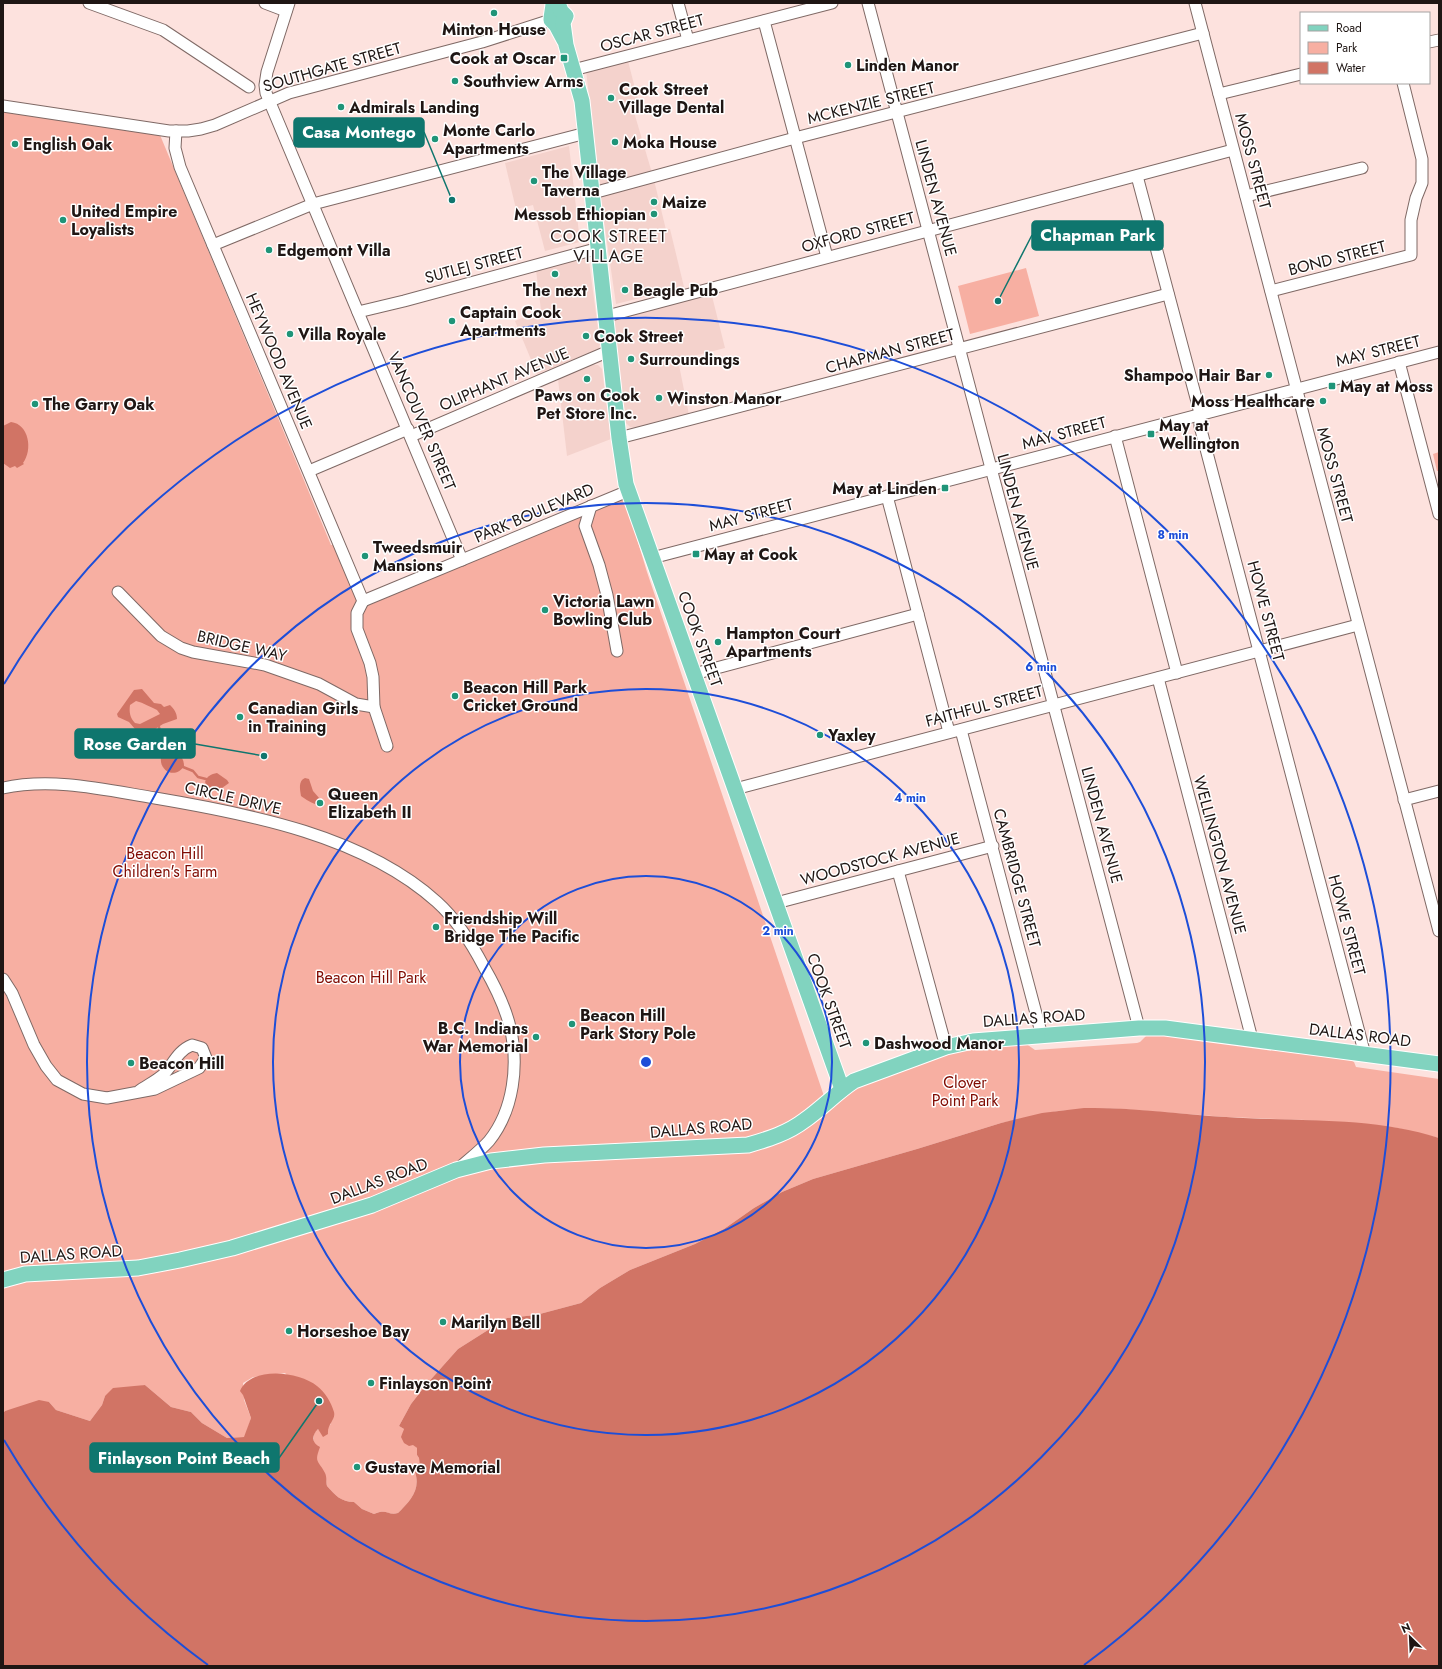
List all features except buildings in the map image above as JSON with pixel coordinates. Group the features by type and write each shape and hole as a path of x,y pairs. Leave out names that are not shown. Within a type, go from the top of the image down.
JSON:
{"main road":[{"name":"COOK STREET","path":"556,14 582,102 607,316 609,352 623,473 628,491 842,1089"},
{"name":"DALLAS ROAD","path":"3,1280 25,1274 138,1268 217,1252 258,1241 372,1205 456,1170 483,1162 514,1158 748,1145 772,1139 789,1131 806,1120 842,1089 854,1081 946,1047 973,1041 1139,1028 1165,1028 1439,1064"}],"street":[{"path":"89,3 163,30 249,87"},
{"path":"265,3 287,7"},
{"path":"678,3 688,40"},
{"name":"OSCAR STREET","path":"573,70 832,3"},
{"name":"LINDEN AVENUE","path":"868,3 1139,1028"},
{"name":"MOSS STREET","path":"1195,3 1404,800 1436,911 1439,931"},
{"name":"VANCOUVER STREET","path":"287,7 265,79 269,101 462,560"},
{"name":"SOUTHGATE STREET","path":"3,106 176,131 195,130 215,125 289,93 482,42 556,14"},
{"path":"764,21 827,257"},
{"name":"MCKENZIE STREET","path":"593,193 795,138 897,113 1203,33"},
{"path":"1220,94 1300,74"},
{"name":"BOND STREET","path":"1271,291 1411,255 1411,220 1416,198 1422,183 1422,159 1403,84"},
{"name":"HEYWOOD AVENUE","path":"176,131 175,148 178,161 363,601"},
{"path":"213,245 313,204 586,133"},
{"name":"OXFORD STREET","path":"607,316 1233,150"},
{"path":"1246,196 1362,168"},
{"name":"HOWE STREET","path":"1137,176 1200,413 1200,426 1260,651 1364,1055"},
{"name":"SUTLEJ STREET","path":"358,312 599,248"},
{"name":"CHAPMAN STREET","path":"619,438 1168,294"},
{"name":"OLIPHANT AVENUE","path":"309,471 609,352"},
{"name":"MAY STREET","path":"652,558 1200,413 1439,352"},
{"path":"1399,362 1439,514"},
{"path":"1115,436 1177,673"},
{"name":"PARK BOULEVARD","path":"363,601 628,491"},
{"path":"887,496 949,732"},
{"path":"591,506 585,526 603,580 617,651"},
{"path":"566,517 585,526"},
{"name":"BRIDGE WAY","path":"118,592 162,636 181,648 193,652 265,665 319,684 356,704 374,707"},
{"path":"363,601 357,613 357,629 370,663 373,677 374,707 387,746"},
{"path":"694,674 918,614"},
{"name":"FAITHFUL STREET","path":"735,789 961,730 1053,704 1358,625"},
{"name":"WELLINGTON AVENUE","path":"1158,678 1252,1039"},
{"name":"CAMBRIDGE STREET","path":"961,730 993,846 1042,1036"},
{"name":"CIRCLE DRIVE","path":"3,788 16,785 43,784 112,791 224,810 251,817 318,836 359,853 386,867 422,890 438,903 464,935 488,975 506,1014 514,1051 512,1087 500,1124 484,1146 456,1170"},
{"path":"1404,800 1439,791"},
{"name":"WOODSTOCK AVENUE","path":"776,904 993,846"},
{"path":"898,871 946,1047"},
{"path":"3,979 12,993 34,1045 46,1066 57,1080 83,1094 107,1098 124,1096 155,1089 199,1068 206,1058 202,1048 192,1045 186,1047 177,1056 163,1075 139,1092"}],"shaded area":[{"path":"628,61 638,100 631,102 652,173 600,186 586,71"},
{"path":"569,146 580,242 545,251 533,205 516,209 505,163"},
{"path":"654,180 666,230 670,229 684,287 616,304 600,194"},
{"path":"583,257 587,258 589,261 600,344 599,349 537,374 515,321 541,310 536,270"},
{"path":"711,292 725,348 678,360 689,415 636,428 630,427 626,423 614,323 616,318"},
{"path":"591,365 598,365 602,369 611,439 567,456 558,379"}],"green space":[{"name":"Beacon Hill Park","path":"3,112 160,135 331,545 333,545 358,603 369,605 622,498 631,519 647,572 828,1108 853,1088 961,1049 1025,1043 1035,1050 1137,1043 1147,1035 1177,1036 1349,1059 1354,1062 1356,1067 1439,1079 1439,1138 1397,1128 1305,1120 1226,1117 1107,1108 1058,1111 1001,1123 813,1179 782,1192 754,1208 724,1229 695,1244 630,1270 600,1288 581,1303 536,1315 507,1318 458,1349 411,1404 399,1426 404,1429 403,1435 417,1448 417,1455 421,1466 415,1472 417,1484 413,1495 402,1509 395,1514 378,1512 374,1514 362,1509 354,1502 345,1501 327,1486 325,1475 317,1463 314,1434 317,1429 321,1432 331,1424 285,1373 253,1377 243,1383 244,1400 251,1418 245,1437 227,1438 202,1423 191,1412 171,1407 145,1385 105,1396 102,1405 90,1421 56,1410 49,1402 5,1411 3,1413"},
{"path":"1026,268 1039,316 970,334 958,286"},
{"path":"1439,452 1439,471 1437,471 1433,454"}],"water":[{"path":"11,422 22,427 28,438 28,451 23,463 24,464 17,468 15,466 10,468 3,463 3,426"},
{"path":"142,689 154,703 161,704 164,707 170,705 175,711 177,719 163,724 152,731 145,732 135,729 129,722 118,717 117,714 134,690","holes":["136,701 157,710 160,714 140,724 135,723 130,715 130,705"]},
{"path":"168,750 177,753 183,760 184,766 181,770 173,773 165,770 163,767 161,757"},
{"path":"217,773 229,783 222,788 212,790 208,788 205,782 207,778"},
{"path":"305,778 309,779 313,791 320,799 321,802 318,805 311,803 301,796 300,783"},
{"path":"1084,1108 1155,1111 1226,1117 1360,1123 1387,1126 1439,1138 1439,1666 3,1666 3,1413 5,1411 39,1400 49,1402 56,1410 90,1421 102,1405 105,1396 113,1388 145,1385 171,1407 191,1412 202,1423 227,1438 244,1437 251,1418 243,1395 240,1391 245,1383 264,1374 287,1374 299,1377 309,1381 323,1391 334,1412 334,1417 329,1427 328,1434 323,1437 318,1429 313,1437 315,1443 320,1447 317,1459 326,1475 327,1486 345,1501 354,1502 362,1509 374,1514 378,1512 385,1512 395,1514 407,1504 413,1495 417,1484 415,1472 420,1466 417,1448 413,1445 409,1446 404,1443 401,1437 404,1429 399,1426 411,1404 458,1349 507,1318 536,1315 581,1303 600,1288 630,1270 695,1244 724,1229 754,1208 782,1192 813,1179 1001,1123 1042,1113"}],"waterway":[{"path":"159,727 161,736 158,743 165,753"},
{"path":"183,767 193,771 198,777 206,779"}],"place":[{"name":"Minton House","path":"494,13"},
{"name":"Cook at Oscar","path":"564,58"},
{"name":"Linden Manor","path":"848,65"},
{"name":"Southview Arms","path":"455,81"},
{"name":"Cook Street Village Dental","path":"611,98"},
{"name":"Admirals Landing","path":"341,107"},
{"name":"Monte Carlo Apartments","path":"435,139"},
{"name":"Moka House","path":"615,142"},
{"name":"English Oak","path":"15,144"},
{"name":"The Village Taverna","path":"534,181"},
{"name":"Casa Montego","path":"452,200"},
{"name":"Maize","path":"654,202"},
{"name":"Messob Ethiopian","path":"654,214"},
{"name":"United Empire Loyalists","path":"63,220"},
{"name":"Edgemont Villa","path":"269,250"},
{"name":"The next","path":"555,274"},
{"name":"Beagle Pub","path":"625,290"},
{"name":"Chapman Park","path":"998,301"},
{"name":"Captain Cook Apartments","path":"452,321"},
{"name":"Villa Royale","path":"290,334"},
{"name":"Cook Street","path":"586,336"},
{"name":"Surroundings","path":"631,359"},
{"name":"Shampoo Hair Bar","path":"1269,375"},
{"name":"Paws on Cook Pet Store Inc.","path":"587,379"},
{"name":"May at Moss","path":"1332,386"},
{"name":"Winston Manor","path":"659,398"},
{"name":"Moss Healthcare","path":"1323,401"},
{"name":"The Garry Oak","path":"35,404"},
{"name":"May at Wellington","path":"1151,434"},
{"name":"May at Linden","path":"945,488"},
{"name":"May at Cook","path":"696,554"},
{"name":"Tweedsmuir Mansions","path":"365,556"},
{"name":"Victoria Lawn Bowling Club","path":"545,610"},
{"name":"Hampton Court Apartments","path":"718,642"},
{"name":"Beacon Hill Park Cricket Ground","path":"455,696"},
{"name":"Canadian Girls in Training","path":"240,717"},
{"name":"Yaxley","path":"820,735"},
{"name":"Rose Garden","path":"264,756"},
{"name":"Queen Elizabeth II","path":"320,803"},
{"name":"Friendship Will Bridge The Pacific","path":"436,927"},
{"name":"Beacon Hill Park Story Pole","path":"572,1024"},
{"name":"B.C. Indians War Memorial","path":"536,1037"},
{"name":"Dashwood Manor","path":"866,1043"},
{"name":"Beacon Hill","path":"131,1063"},
{"name":"Marilyn Bell","path":"443,1322"},
{"name":"Horseshoe Bay","path":"289,1331"},
{"name":"Finlayson Point","path":"371,1383"},
{"name":"Finlayson Point Beach","path":"319,1401"},
{"name":"Gustave Memorial","path":"357,1467"}],"district":[{"name":"COOK STREET VILLAGE","path":"609,246"}],"park label":[{"name":"Beacon Hill Children's Farm","path":"165,862"},
{"name":"Clover Point Park","path":"965,1091"}]}
